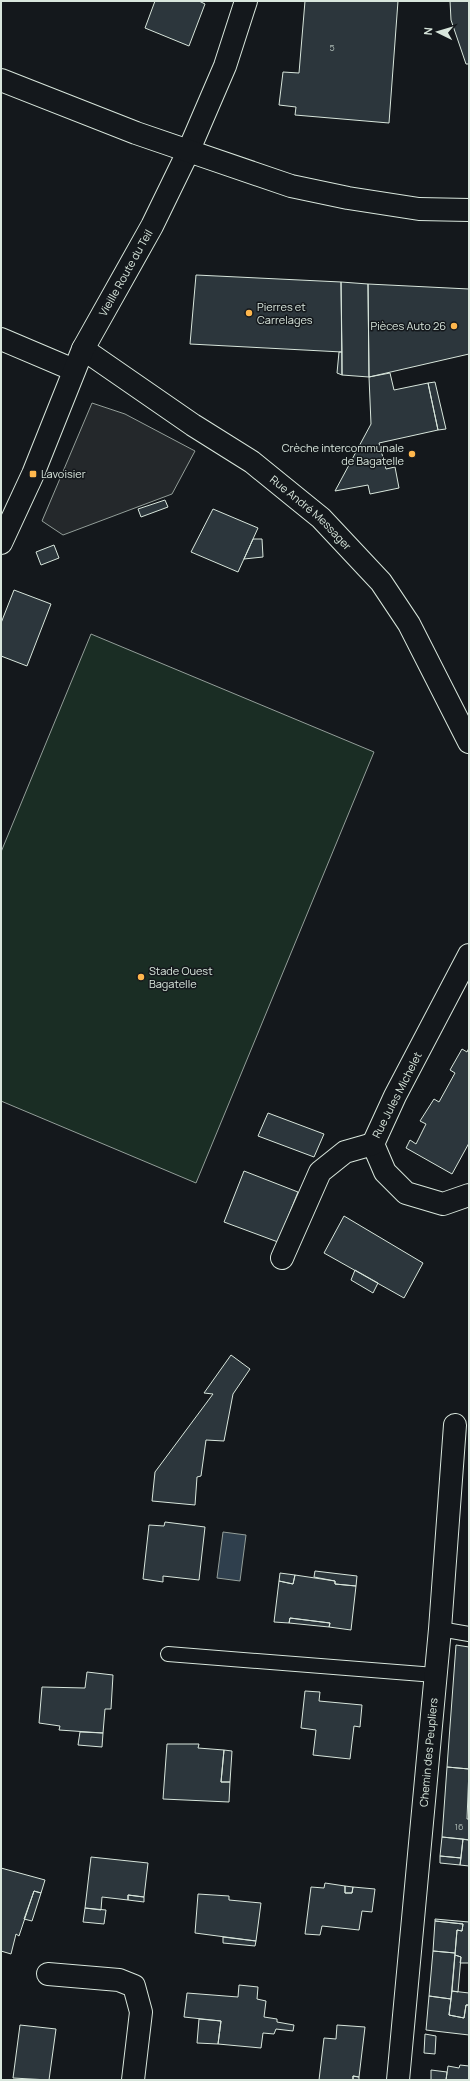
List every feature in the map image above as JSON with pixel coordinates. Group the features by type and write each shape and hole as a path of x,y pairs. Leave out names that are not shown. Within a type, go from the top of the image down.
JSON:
{"street":[{"name":"Vieille Route du Teil","path":"1,544 33,474 83,349 152,226 188,152 225,66 246,1"},
{"path":"1,80 188,152 298,188 348,198 419,209 469,210"},
{"path":"1,339 74,370"},
{"name":"Rue André Messager","path":"83,349 193,425 252,462 321,518 355,552 385,588 409,624 469,742"},
{"name":"Rue Jules Michelet","path":"469,955 395,1096 373,1144 385,1172 406,1193 443,1204 469,1195"},
{"path":"282,1258 320,1172 345,1152 373,1144"},
{"name":"Chemin des Peupliers","path":"398,2080 440,1629 456,1425"},
{"path":"48,1974 119,1980 134,1986 141,2012 133,2080"}],"lane":[{"path":"440,1629 469,1634"},
{"path":"168,1654 435,1675"}],"green space":[{"name":"Stade Ouest Bagatelle","path":"91,634 374,752 196,1183 1,1101 1,852"}],"shaded area":[{"path":"92,403 125,414 195,451 172,494 63,535 42,521"}],"water":[{"path":"223,1532 246,1535 240,1581 217,1578"}],"building":[{"path":"155,1 199,1 205,4 189,46 145,28"},
{"path":"305,1 398,1 389,123 295,115 296,107 279,105 283,72 299,73"},
{"path":"450,1 469,1 469,64 466,64 451,20"},
{"path":"196,275 341,282 342,352 190,344"},
{"path":"341,282 368,284 369,377 342,375"},
{"path":"368,284 469,289 469,354 369,377"},
{"path":"339,352 342,352 342,375 337,373"},
{"path":"390,373 394,390 428,383 438,430 379,443 386,469 395,467 399,488 370,494 368,485 335,491 371,424 369,377"},
{"path":"435,382 446,429 438,430 428,383"},
{"path":"165,500 168,507 141,517 138,509"},
{"path":"213,509 258,528 238,572 191,552"},
{"path":"253,539 262,539 263,557 244,559"},
{"path":"54,545 59,558 41,565 36,552"},
{"path":"14,590 51,604 27,666 1,656 1,623"},
{"path":"469,1048 469,1143 452,1174 406,1148 410,1140 416,1144 426,1124 420,1121 434,1099 439,1102 455,1073 450,1070 462,1049 467,1052"},
{"path":"268,1113 324,1134 314,1157 258,1136"},
{"path":"244,1171 298,1192 278,1242 224,1222"},
{"path":"344,1216 423,1263 404,1298 324,1253"},
{"path":"355,1270 378,1283 373,1293 351,1280"},
{"path":"231,1355 250,1369 233,1394 224,1441 206,1440 201,1476 197,1477 195,1505 152,1501 155,1472 213,1394 204,1393"},
{"path":"165,1522 205,1527 199,1580 163,1576 163,1582 143,1579 149,1525 164,1526"},
{"path":"315,1571 357,1576 356,1586 335,1584 335,1581 314,1577"},
{"path":"280,1573 295,1575 293,1584 279,1581"},
{"path":"295,1575 335,1581 335,1584 356,1586 351,1630 329,1627 330,1623 290,1618 289,1623 274,1622 279,1581 293,1584"},
{"path":"290,1618 330,1623 329,1627 289,1623"},
{"path":"456,1645 469,1647 469,1769 447,1767"},
{"path":"87,1672 113,1675 111,1709 105,1709 103,1733 59,1730 60,1726 39,1723 42,1687 85,1688"},
{"path":"305,1691 320,1692 319,1701 362,1705 360,1727 354,1726 350,1759 313,1755 316,1730 301,1728"},
{"path":"80,1732 103,1733 102,1747 78,1745"},
{"path":"167,1744 199,1744 198,1748 224,1750 221,1782 230,1782 229,1802 163,1799"},
{"path":"224,1750 232,1751 230,1782 221,1782"},
{"path":"447,1767 469,1769 467,1819 469,1819 469,1840 442,1837"},
{"path":"442,1837 463,1839 461,1858 440,1856"},
{"path":"463,1839 469,1840 469,1866 460,1865"},
{"path":"440,1856 461,1858 460,1865 440,1863"},
{"path":"91,1857 148,1863 144,1897 128,1895 128,1900 102,1897 101,1910 85,1908"},
{"path":"1,1868 45,1880 41,1893 34,1891 19,1936 16,1934 11,1954 1,1951"},
{"path":"325,1883 345,1886 345,1893 352,1893 353,1887 375,1889 372,1912 362,1911 359,1930 322,1926 320,1935 305,1934 311,1887 324,1888"},
{"path":"345,1886 353,1887 352,1893 345,1893"},
{"path":"34,1891 41,1893 32,1921 24,1919"},
{"path":"198,1894 229,1896 229,1900 261,1903 256,1941 195,1933"},
{"path":"128,1895 144,1897 144,1902 128,1900"},
{"path":"85,1908 106,1910 104,1924 83,1922"},
{"path":"435,1919 469,1922 469,1963 460,1963 461,1957 455,1955 457,1930 462,1931 463,1924 435,1921"},
{"path":"435,1921 463,1924 462,1931 457,1930 455,1953 433,1951"},
{"path":"223,1937 256,1941 255,1946 223,1943"},
{"path":"433,1951 455,1953 451,1999 429,1996"},
{"path":"455,1955 461,1957 458,1992 452,1991"},
{"path":"239,1985 258,1987 257,1999 266,2001 264,2017 277,2019 277,2022 294,2025 293,2031 276,2029 274,2034 263,2033 261,2048 218,2044 221,2021 184,2017 187,1993 238,1997"},
{"path":"452,1991 469,1993 469,2005 466,2005 464,2018 449,2015"},
{"path":"429,1996 451,1999 449,2015 464,2018 466,2005 469,2005 469,2035 426,2030"},
{"path":"199,2019 221,2021 218,2044 197,2043"},
{"path":"20,2025 56,2029 49,2080 13,2078"},
{"path":"337,2025 365,2027 359,2077 353,2076 353,2080 319,2080 324,2038 336,2039"},
{"path":"425,2034 436,2036 435,2054 424,2053"},
{"path":"460,2065 469,2066 469,2080 446,2080 448,2066 459,2068"},
{"path":"431,2070 447,2072 446,2080 431,2080"},
{"path":"353,2076 359,2077 359,2080 353,2080"}],"place":[{"name":"Pierres et Carrelages","path":"249,313"},
{"name":"Pièces Auto 26","path":"454,326"},
{"name":"Crèche intercommunale de Bagatelle","path":"412,454"},
{"name":"Lavoisier","path":"33,474"},
{"name":"Stade Ouest Bagatelle","path":"141,977"}]}
